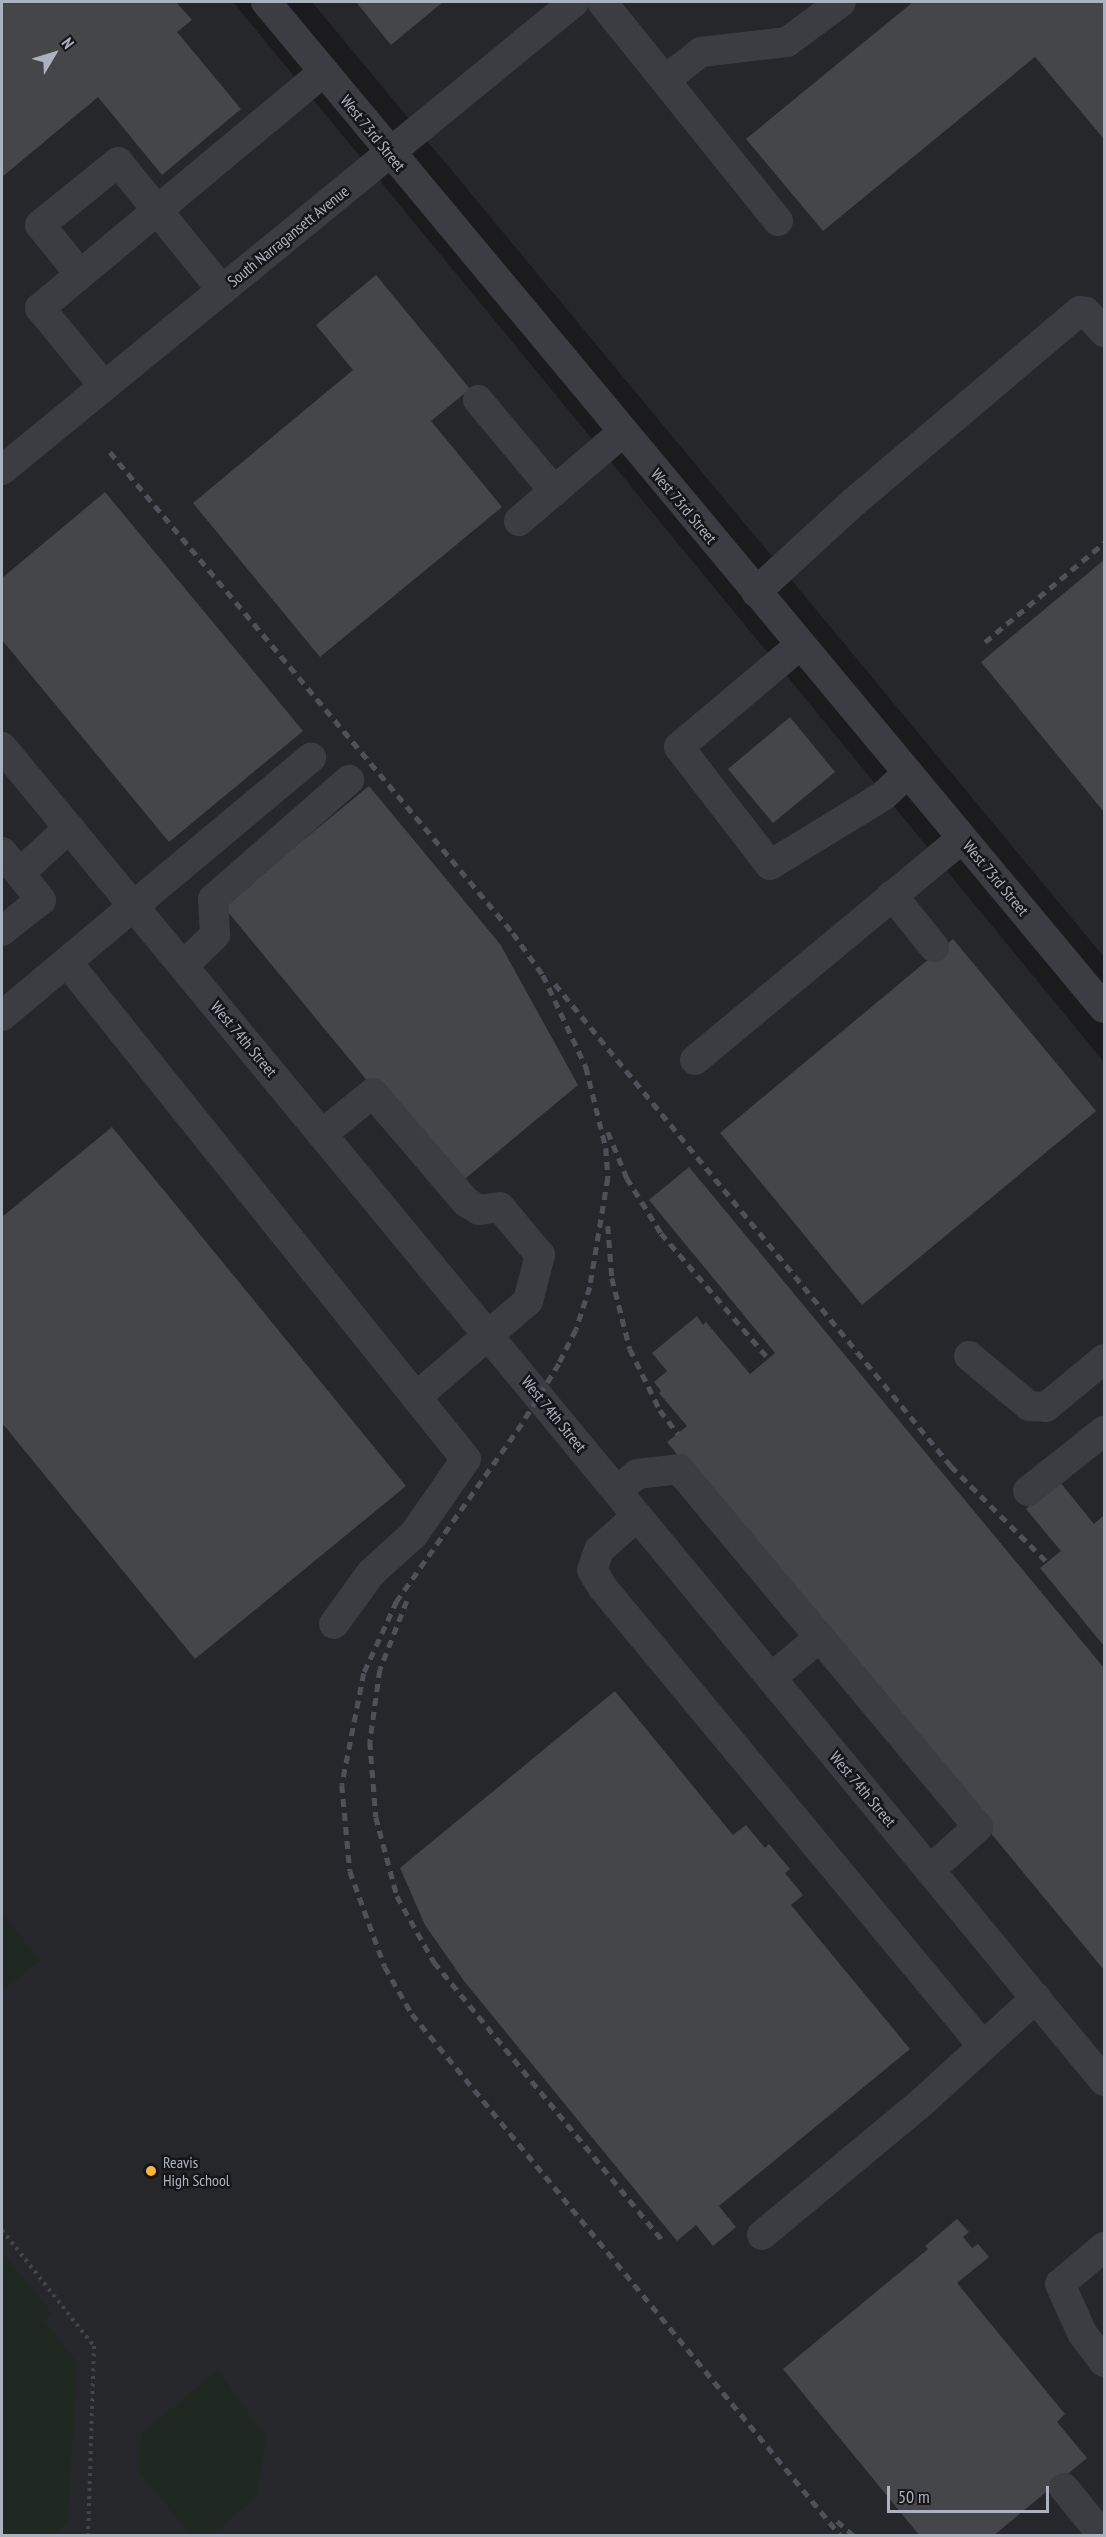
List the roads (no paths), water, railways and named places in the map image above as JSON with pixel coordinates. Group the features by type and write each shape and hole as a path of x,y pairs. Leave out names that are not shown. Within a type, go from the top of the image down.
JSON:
{"street":[{"name":"West 73rd Street","path":"266,2 389,153 1104,1008"},
{"name":"South Narragansett Avenue","path":"2,470 574,2"},
{"path":"602,2 778,221"},
{"path":"665,80 701,51 787,42 841,2"},
{"path":"104,386 40,308 323,72"},
{"path":"80,274 40,225 118,162 222,290"},
{"path":"756,592 855,501 1080,311 1086,312 1104,332"},
{"path":"478,400 554,491"},
{"path":"519,520 623,432"},
{"path":"800,645 679,747 770,865 883,796 908,773"},
{"name":"West 74th Street","path":"2,747 1104,2081"},
{"path":"2,1016 311,758"},
{"path":"183,966 215,935 213,899 349,780"},
{"path":"2,931 41,900 11,863 69,828"},
{"path":"695,1060 962,838"},
{"path":"892,895 934,946"},
{"path":"67,962 466,1460 414,1534 371,1573 334,1624"},
{"path":"322,1134 373,1093 466,1202 479,1210 500,1207 540,1255 528,1301 416,1397"},
{"path":"969,1356 1029,1406 1046,1407 1104,1359"},
{"path":"1028,1491 1104,1431"},
{"path":"617,1491 637,1474 679,1469 978,1827 930,1870"},
{"path":"637,1516 599,1550 592,1570 603,1588 982,2046"},
{"path":"771,1678 820,1637"},
{"path":"762,2235 1036,1998"},
{"path":"1104,2247 1060,2284 1082,2333 1104,2362"},
{"path":"1064,2488 1103,2535"}],"railway":[{"path":"110,452 513,933 543,975 586,1067 606,1148 608,1178 590,1287 576,1330 559,1364 522,1424 397,1601 364,1673 342,1785 350,1871 385,1967 412,2014 841,2536"},
{"path":"985,642 1104,543"},
{"path":"555,984 951,1466 1047,1562"},
{"path":"608,1132 627,1178 661,1233 768,1358"},
{"path":"608,1226 612,1278 630,1349 660,1410 678,1434"},
{"path":"407,1601 380,1670 370,1742 376,1817 397,1896 434,1962 662,2240"},
{"path":"837,2521 854,2536"}],"place":[{"name":"Reavis High School","path":"151,2171"}]}
